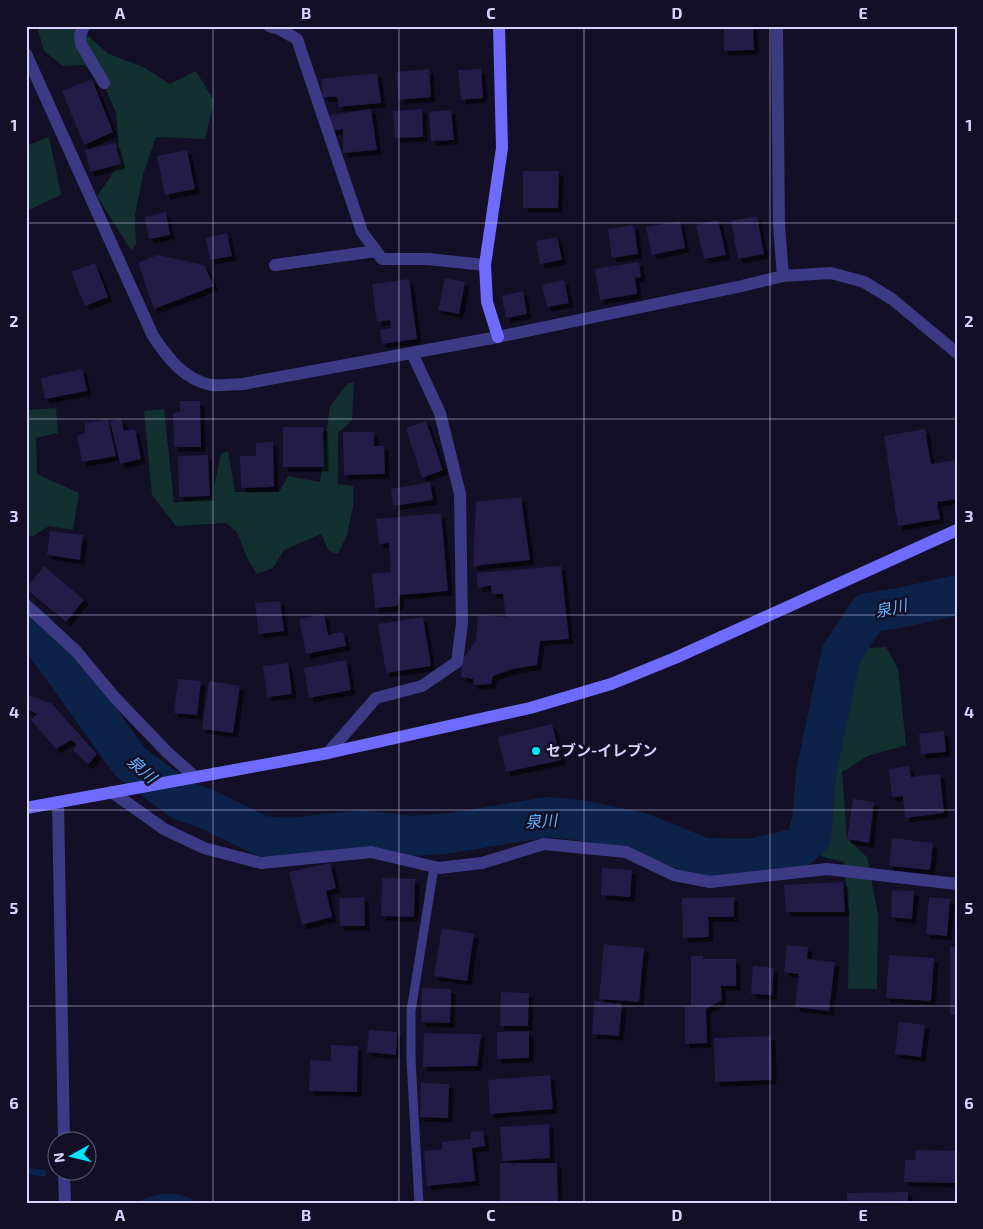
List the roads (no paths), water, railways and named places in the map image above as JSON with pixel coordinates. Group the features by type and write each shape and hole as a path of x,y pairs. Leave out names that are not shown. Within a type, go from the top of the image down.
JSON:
{"street":[{"path":"84,26 80,35 81,44 104,83"},
{"path":"269,26 297,39 362,232 382,259 428,259 485,266"},
{"path":"498,337 487,302 485,266 502,148 499,26"},
{"path":"777,26 779,226 783,276"},
{"path":"26,54 153,336 171,361 187,375 212,385 243,384 498,337 783,276 831,273 864,282 892,299 957,353"},
{"path":"276,265 376,251"},
{"path":"328,753 376,698 422,686 457,662 462,623 460,494 440,413 412,353"},
{"path":"26,808 328,753 530,708 611,684 675,658 957,530"},
{"path":"26,605 76,651 123,705 193,777"},
{"path":"118,791 164,829 204,848 262,863 371,852 439,868 482,864 544,844 626,852 674,875 710,882 827,869 957,884"},
{"path":"58,802 64,1132"},
{"path":"64,1182 65,1203"}],"lane":[{"path":"418,1203 411,1060 411,1011 434,867"}],"waterway":[{"name":"泉川","path":"26,623 36,631 130,762 181,800 207,809 262,836 289,838 364,830 413,836 444,834 548,817 586,821 642,833 704,858 750,859 798,848 811,837 816,773 841,654 868,613 957,595"},
{"path":"26,1171 43,1173"},
{"path":"143,1203 167,1197 179,1198 191,1203"}],"place":[{"name":"セブン-イレブン","path":"536,751"}]}
